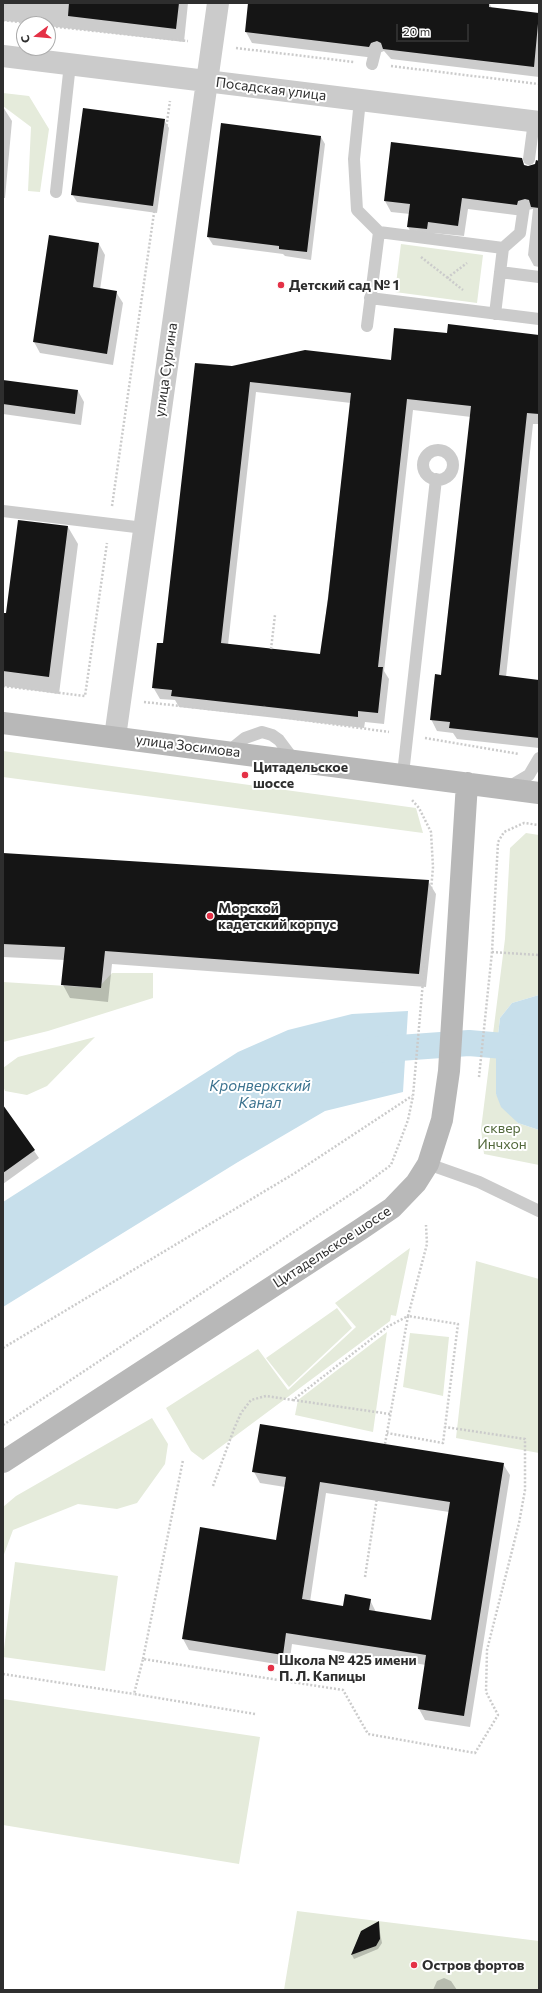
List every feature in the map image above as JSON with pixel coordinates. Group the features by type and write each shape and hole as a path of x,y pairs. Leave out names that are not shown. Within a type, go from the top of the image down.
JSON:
{"street":[{"name":"улица Сургина","path":"115,737 218,3"},
{"name":"Посадская улица","path":"3,56 536,122"},
{"name":"улица Зосимова","path":"3,723 403,774 539,793"},
{"name":"Цитадельское шоссе","path":"3,1462 392,1208 416,1183 428,1164 442,1120 449,1071 467,783"}],"lane":[{"path":"372,64 376,48"},
{"path":"56,192 70,64"},
{"path":"360,100 354,159 357,210 379,232 503,248"},
{"path":"529,159 536,122"},
{"path":"491,313 500,272 503,248 520,232 524,206"},
{"path":"367,326 379,232"},
{"path":"500,272 539,277"},
{"path":"370,298 539,319"},
{"path":"403,774 436,480"},
{"path":"3,511 3,509 144,528"},
{"path":"506,789 529,775 539,758"},
{"path":"428,1164 479,1182 539,1211"}],"path":[{"path":"3,20 16,22"},
{"path":"56,27 188,42"},
{"path":"234,48 539,84"},
{"path":"3,686 85,696 170,101"},
{"path":"391,234 491,313"},
{"path":"271,649 275,615"},
{"path":"139,701 272,716"},
{"path":"279,717 407,735 524,755"},
{"path":"479,1077 492,952 498,842 504,832 524,823 539,824"},
{"path":"3,1425 360,1188 391,1165 408,1120 412,1096 433,867 431,832"},
{"path":"492,952 539,955"},
{"path":"3,1348 294,1173 412,1096"},
{"path":"385,1444 408,1316 427,1244 426,1225"},
{"path":"293,1400 387,1327 408,1316 458,1324 443,1443 387,1433"},
{"path":"213,1486 234,1428 251,1400 266,1396 390,1414"},
{"path":"144,1658 342,1690 368,1734 475,1753 498,1715 486,1692 487,1650 519,1523 525,1490 525,1439 445,1427"},
{"path":"134,1694 144,1658 183,1460"},
{"path":"364,1577 378,1491"},
{"path":"3,1674 255,1714"}],"green space":[{"path":"3,93 29,96 49,129 40,192 28,191 31,127 3,106"},
{"path":"401,244 483,255 477,303 395,292"},
{"path":"3,751 416,808 423,833 3,777"},
{"name":"сквер Инчхон","path":"526,833 539,835 539,995 512,1003 500,1018 496,1052 496,1094 518,1123 539,1130 539,1165 484,1154 481,1129 505,939 510,848"},
{"path":"112,973 153,973 153,998 48,1031 3,1042 3,982 98,988"},
{"path":"95,1037 47,1086 27,1095 5,1091 3,1086 3,1068 18,1057"},
{"path":"410,1248 396,1316 391,1315 390,1321 203,1460 191,1451 166,1408 258,1349 288,1390 356,1327 335,1303"},
{"path":"476,1261 539,1279 539,1453 456,1438"},
{"path":"337,1308 352,1328 289,1387 266,1358"},
{"path":"387,1332 373,1432 295,1415 298,1400"},
{"path":"410,1333 449,1337 443,1396 403,1387"},
{"path":"152,1418 168,1444 165,1464 137,1503 117,1509 78,1504 13,1530 3,1557 3,1507 16,1496"},
{"path":"15,1562 118,1576 105,1671 3,1657"},
{"path":"3,1699 260,1737 239,1864 3,1825"},
{"name":"Остров фортов","path":"297,1911 539,1941 539,1990 284,1990"}],"water":[{"path":"539,995 539,1130 518,1123 501,1107 496,1094 496,1052 500,1018 512,1003"},
{"name":"Кронверкский Канал","path":"408,1011 403,1092 325,1111 238,1162 3,1307 3,1202 238,1052 288,1030 352,1014"}],"building":[{"path":"69,3 179,3 176,29 68,16"},
{"path":"248,3 489,3 489,7 539,13 534,67 383,49 381,43 377,41 371,43 369,47 245,32"},
{"path":"83,108 165,119 153,206 71,195"},
{"path":"221,123 321,136 307,252 279,249 279,246 207,237"},
{"path":"391,142 522,158 524,165 528,166 535,164 536,160 539,161 539,208 531,207 529,200 525,199 518,201 517,205 462,198 458,226 428,222 427,229 407,227 410,204 384,201"},
{"path":"49,235 99,243 93,287 117,291 107,354 33,342"},
{"path":"448,324 539,335 539,414 527,413 499,675 539,680 539,738 449,728 450,722 430,720 435,674 441,675 471,406 407,399 378,667 383,667 378,713 358,711 358,717 171,696 172,690 152,688 157,643 163,643 195,363 232,366 305,350 391,360 394,328 447,333","holes":["250,382 351,393 328,599 320,654 221,643"]},
{"path":"3,380 78,390 75,414 3,404"},
{"path":"18,520 68,526 49,677 3,671 3,613 6,613"},
{"path":"3,853 429,880 419,974 105,951 101,988 61,985 65,947 3,944"},
{"path":"3,1105 35,1150 3,1173"},
{"path":"260,1424 504,1463 464,1716 418,1709 426,1655 286,1633 283,1655 182,1639 200,1527 276,1540 286,1477 252,1472","holes":["320,1482 450,1502 431,1620 369,1610 371,1599 345,1594 343,1606 302,1599"]},
{"path":"379,1921 380,1939 376,1946 351,1955 361,1931"}],"waterway":[{"path":"371,1050 469,1043 539,1049"}],"place":[{"name":"Детский сад № 1","path":"281,285"},
{"name":"Цитадельское шоссе","path":"245,775"},
{"name":"Морской кадетский корпус","path":"210,916"},
{"name":"Школа № 425 имени П. Л. Капицы","path":"271,1668"},
{"name":"Остров фортов","path":"414,1965"}]}
